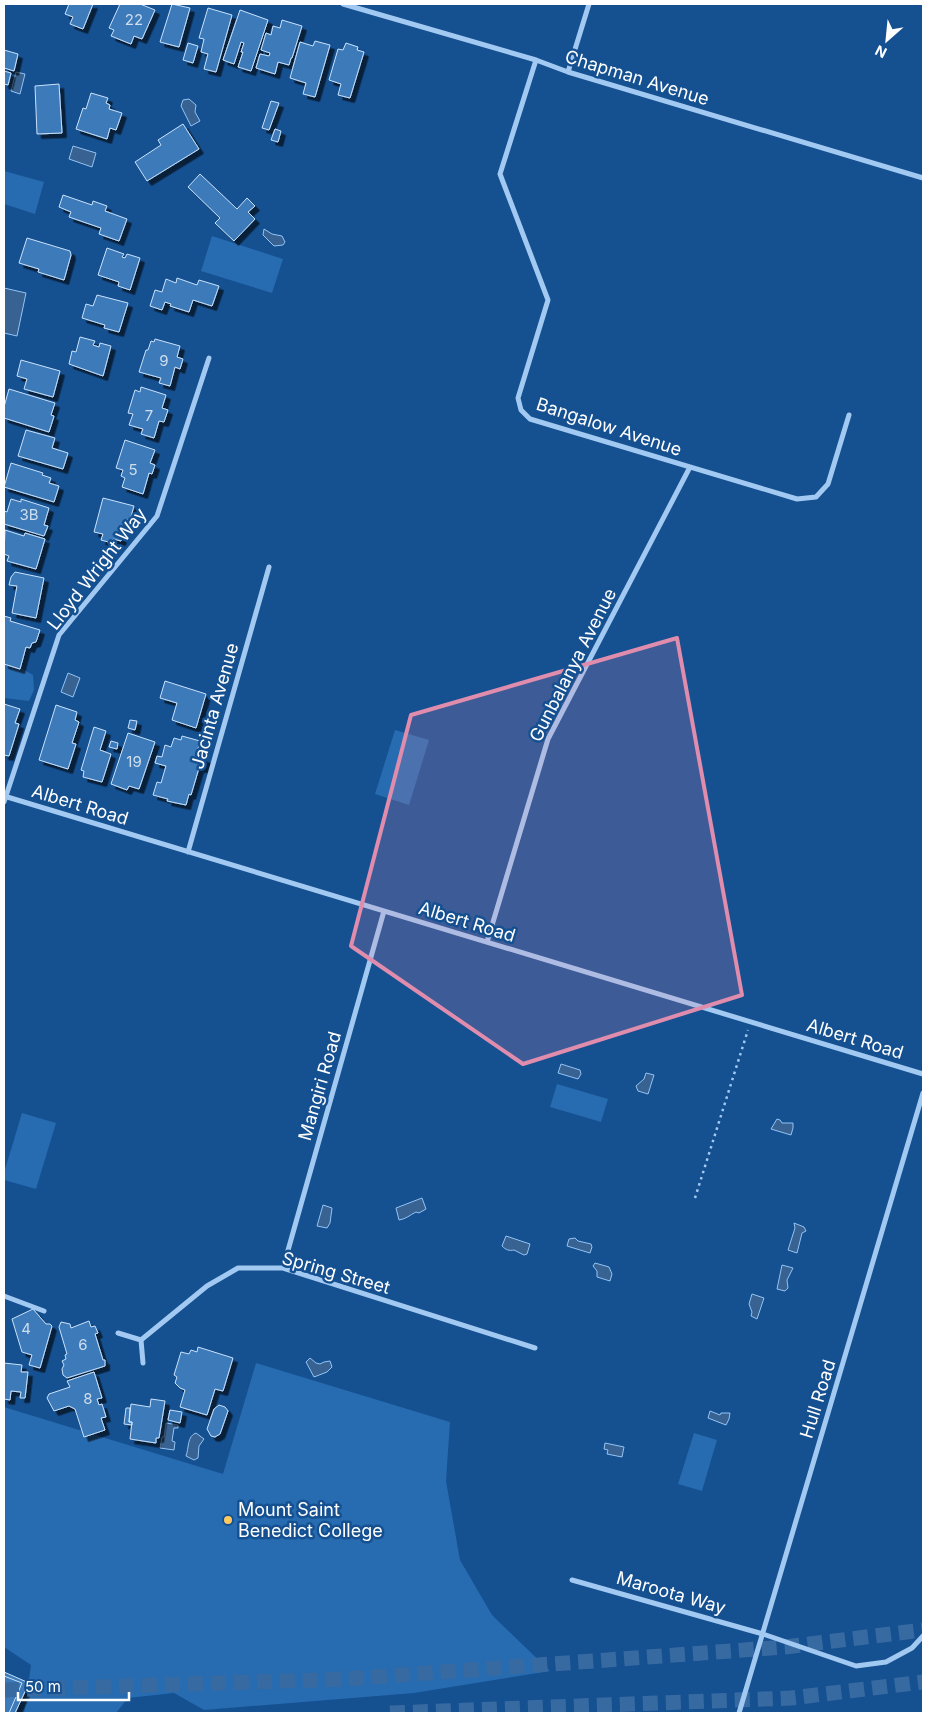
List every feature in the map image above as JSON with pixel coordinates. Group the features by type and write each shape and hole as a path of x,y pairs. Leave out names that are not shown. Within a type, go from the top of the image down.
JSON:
{"street":[{"name":"Chapman Avenue","path":"343,4 536,60 568,72 923,178"},
{"path":"568,72 589,4"},
{"name":"Bangalow Avenue","path":"536,60 500,174 548,300 518,398 521,410 530,419 797,499 816,497 828,484 849,415"},
{"name":"Lloyd Wright Way","path":"4,798 60,635 158,516 210,358"},
{"name":"Gunbalanya Avenue","path":"487,942 548,739 690,467"},
{"name":"Jacinta Avenue","path":"188,852 269,567"},
{"name":"Albert Road","path":"4,798 923,1074"},
{"name":"Mangiri Road","path":"283,1268 384,911"},
{"name":"Hull Road","path":"739,1713 923,1092"},
{"name":"Spring Street","path":"141,1340 207,1286 238,1268 283,1268 535,1348"},
{"path":"4,1296 44,1311"},
{"path":"118,1333 141,1340 143,1363"},
{"name":"Maroota Way","path":"572,1580 763,1634 856,1666 886,1662 912,1648 923,1636"}],"path":[{"path":"694,1198 751,1022"}],"highlighted area":[{"path":"677,638 742,995 523,1064 351,946 411,715"}],"shaded area":[{"path":"16,72 25,74 20,94 11,91"},
{"path":"189,99 196,105 195,112 200,121 191,126 181,106 183,100"},
{"path":"73,146 96,153 92,167 69,159"},
{"path":"4,171 44,182 35,214 4,204"},
{"path":"264,229 272,234 282,236 285,242 283,245 274,246 263,235"},
{"path":"212,236 283,259 272,293 201,271"},
{"path":"4,288 26,293 17,336 4,333"},
{"path":"4,658 33,675 34,690 29,701 4,698"},
{"path":"68,673 80,678 73,697 61,692"},
{"path":"395,730 429,740 409,805 375,794"},
{"path":"561,1064 580,1070 581,1074 578,1079 558,1073"},
{"path":"646,1073 654,1075 648,1094 638,1091 636,1086 644,1079"},
{"path":"557,1084 608,1099 601,1122 550,1107"},
{"path":"22,1113 56,1123 36,1189 4,1180 4,1173"},
{"path":"777,1119 782,1123 793,1123 791,1135 771,1129"},
{"path":"422,1198 426,1209 399,1220 396,1208"},
{"path":"323,1205 332,1208 330,1223 327,1228 317,1226"},
{"path":"794,1223 804,1227 806,1231 802,1233 797,1253 788,1250 795,1228"},
{"path":"506,1236 530,1244 527,1254 524,1255 503,1247"},
{"path":"575,1238 578,1241 591,1244 590,1253 567,1246 569,1239"},
{"path":"595,1263 609,1267 612,1274 610,1281 597,1277 597,1271 593,1266"},
{"path":"782,1265 793,1268 787,1280 788,1288 785,1291 777,1289"},
{"path":"752,1294 764,1298 757,1319 751,1316 752,1312 749,1304"},
{"path":"310,1358 320,1364 330,1361 332,1367 327,1372 314,1377 306,1362"},
{"name":"Mount Saint Benedict College","path":"256,1363 450,1422 446,1481 460,1560 492,1615 550,1671 414,1693 204,1710 174,1693 128,1698 116,1713 24,1713 31,1665 4,1647 4,1407 223,1474"},
{"path":"710,1411 720,1415 721,1413 730,1413 726,1425 708,1418"},
{"path":"166,1423 178,1425 178,1428 174,1428 172,1441 175,1442 174,1450 160,1448"},
{"path":"196,1433 204,1439 199,1446 198,1458 194,1460 186,1456 190,1439"},
{"path":"694,1433 717,1440 702,1491 678,1484"},
{"path":"605,1443 624,1447 622,1457 607,1454 608,1450 604,1449"}],"building":[{"path":"69,4 93,4 83,29 70,24 73,17 65,14"},
{"path":"120,4 140,4 155,10 142,39 134,36 131,44 111,36 114,30 109,28"},
{"path":"172,4 190,8 179,47 160,42"},
{"path":"208,8 232,15 216,72 204,69 208,54 201,52 204,39 199,38"},
{"path":"240,10 268,20 251,71 238,67 244,43 241,42 234,64 223,60"},
{"path":"282,20 302,26 289,65 278,62 275,74 256,68 260,54 269,56 270,53 261,50 266,33 271,35 273,26 280,28"},
{"path":"315,41 330,45 315,97 303,94 306,83 290,78 300,42 313,46"},
{"path":"188,43 198,46 193,63 183,60"},
{"path":"346,43 358,47 357,50 364,52 350,98 338,95 341,84 329,80 338,49 343,50"},
{"path":"4,50 18,54 14,71 4,68"},
{"path":"4,71 11,73 8,85 4,84"},
{"path":"59,84 62,133 37,134 35,86"},
{"path":"91,93 108,98 106,103 110,105 109,109 122,113 116,130 110,128 107,139 76,129 83,108 86,109"},
{"path":"271,101 279,103 269,130 262,128"},
{"path":"183,124 199,149 147,181 135,162 161,145 158,140"},
{"path":"275,129 281,131 278,142 271,140"},
{"path":"200,174 237,209 247,198 255,206 248,212 255,219 234,241 215,223 220,218 188,187"},
{"path":"63,195 92,205 93,201 107,206 105,211 127,219 119,241 99,234 101,228 69,217 71,212 59,207"},
{"path":"27,238 70,251 71,255 64,280 38,272 39,269 19,263"},
{"path":"107,248 124,254 122,257 125,258 127,254 140,258 130,290 118,286 119,282 98,275"},
{"path":"177,278 197,285 199,280 219,286 212,306 193,300 189,312 170,306 171,304 165,302 162,310 150,306 155,290 162,292 166,279 176,283"},
{"path":"97,295 128,303 119,332 104,328 105,325 82,318 86,304 93,306"},
{"path":"80,337 95,341 93,345 99,347 100,343 111,346 103,376 69,364 72,351 76,352"},
{"path":"155,339 180,346 177,357 183,359 180,369 175,367 170,386 159,383 161,378 139,372 146,350 148,350 151,341 154,342"},
{"path":"21,360 60,371 53,397 24,389 27,379 17,376"},
{"path":"141,387 166,395 162,408 168,410 164,422 159,421 154,438 141,434 143,429 129,425 133,414 128,413 135,390 140,392"},
{"path":"9,389 55,403 51,415 54,416 49,432 4,418 4,407"},
{"path":"26,430 55,438 52,448 68,453 63,469 18,456"},
{"path":"125,440 155,450 150,463 155,465 152,474 149,473 143,494 122,487 125,478 121,476 123,470 116,468"},
{"path":"11,463 43,473 42,475 51,478 49,483 59,486 54,502 4,487"},
{"path":"103,498 134,506 130,520 127,520 121,541 113,539 112,543 101,540 103,534 94,532"},
{"path":"11,499 21,502 21,499 49,508 44,525 48,526 44,536 4,524 4,511 7,512"},
{"path":"5,530 24,536 25,533 45,539 36,569 7,561 9,556 4,554"},
{"path":"15,572 44,578 36,618 12,613 17,586 9,585 11,577"},
{"path":"4,616 11,618 10,621 40,630 36,642 32,643 30,648 26,647 20,669 4,664"},
{"path":"165,681 206,694 196,728 172,720 177,703 160,698"},
{"path":"4,704 20,709 15,723 19,724 9,756 4,755"},
{"path":"56,705 77,712 75,720 79,722 72,743 76,744 68,769 39,760"},
{"path":"130,720 137,721 135,730 128,728"},
{"path":"94,727 106,731 100,750 111,754 102,782 83,777 84,771 81,770"},
{"path":"128,733 155,742 139,789 129,786 127,790 111,784"},
{"path":"182,736 200,741 196,756 206,759 203,768 199,768 186,805 167,801 168,799 153,795 157,782 161,783 166,766 155,763 157,756 162,757 165,745 171,747 174,738 181,740"},
{"path":"111,741 118,743 117,749 109,747"},
{"path":"33,1309 46,1324 52,1326 40,1368 29,1365 32,1355 22,1352 12,1319"},
{"path":"89,1321 91,1327 95,1326 98,1333 95,1334 103,1360 105,1360 105,1366 67,1378 63,1375 62,1369 64,1365 62,1361 66,1359 65,1355 67,1354 59,1327 61,1322 70,1324 71,1328"},
{"path":"198,1347 233,1358 223,1391 215,1389 207,1415 180,1407 185,1390 175,1383 177,1377 174,1375 181,1352 189,1354 191,1350 197,1352"},
{"path":"4,1363 22,1365 21,1372 28,1372 25,1398 20,1398 21,1392 11,1391 10,1400 4,1399"},
{"path":"94,1372 102,1398 97,1399 99,1405 102,1404 106,1417 101,1418 105,1430 84,1437 75,1409 69,1406 54,1411 47,1398 49,1394 70,1387 67,1381"},
{"path":"151,1399 165,1401 159,1438 156,1438 156,1443 130,1439 132,1422 129,1422 131,1404 150,1407"},
{"path":"219,1405 225,1407 228,1411 220,1434 215,1437 211,1436 207,1429 214,1409"},
{"path":"126,1408 130,1408 129,1422 132,1422 132,1425 124,1424"},
{"path":"170,1410 182,1412 180,1423 168,1420"},
{"path":"4,1672 29,1683 15,1713 4,1713"},
{"path":"4,1676 22,1683 9,1713 4,1713"}],"tunnel":[{"path":"4,1690 346,1679 785,1647 923,1630"},
{"path":"390,1713 791,1698 923,1682"}],"place":[{"name":"Mount Saint Benedict College","path":"228,1520"}]}
